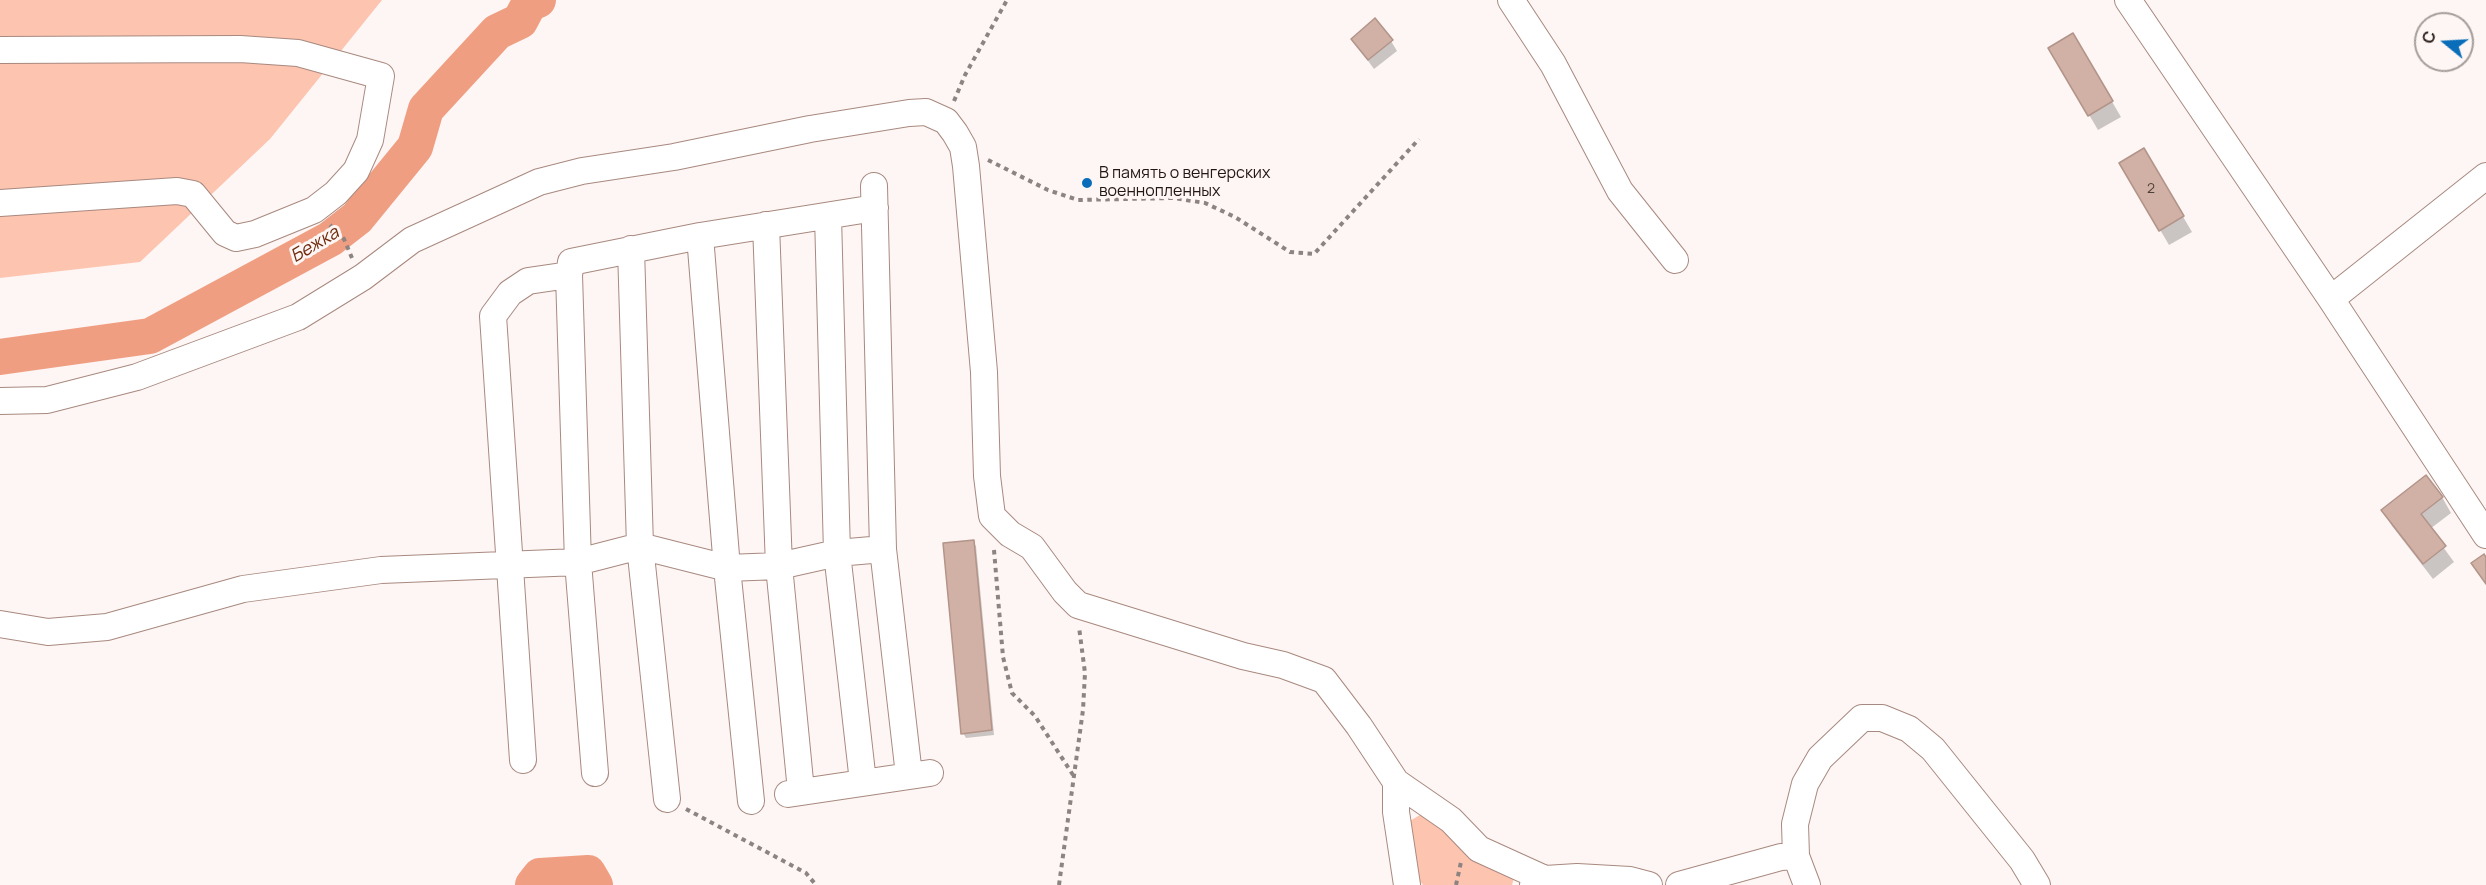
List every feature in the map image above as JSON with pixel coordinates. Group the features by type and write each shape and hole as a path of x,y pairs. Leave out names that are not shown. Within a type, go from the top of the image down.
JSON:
{"street":[{"path":"1511,0 1553,64 1620,191 1676,260"},
{"path":"2128,0 2331,299 2486,535"},
{"path":"0,50 252,50 298,53 381,76 370,140 356,171 336,193 314,210 255,234 236,238 225,233 193,194 177,190 0,203"},
{"path":"0,401 47,400 137,377 298,317 363,277 412,240 539,182 582,171 674,157 810,129 926,112 946,121 963,147 984,372 987,477 992,516 1010,534 1032,547 1065,592 1078,605 1243,656 1283,665 1324,680 1359,726 1396,782 1451,820 1479,849 1539,882 1577,877 1630,880 1649,885"},
{"path":"2331,299 2486,176"},
{"path":"595,773 578,562 568,274 571,261 700,236 766,225 828,216 874,197 883,549 920,774 794,792 779,566 766,225"},
{"path":"828,216 837,553 863,782"},
{"path":"700,236 727,567 751,801"},
{"path":"631,249 640,546 667,799"},
{"path":"523,760 493,316 510,293 528,281 568,274"},
{"path":"0,624 48,632 107,627 243,589 381,570 578,562 640,546 727,567 779,566 837,553 883,549"},
{"path":"1807,885 1796,856 1795,824 1805,784 1820,758 1862,718 1882,718 1909,729 1933,749 2022,860 2037,885"},
{"path":"1396,782 1396,813 1407,885"},
{"path":"1679,885 1781,857 1796,856"}],"path":[{"path":"946,121 965,75 1006,0"},
{"path":"963,147 1048,190 1078,200 1174,198 1205,203 1235,217 1290,252 1314,254 1419,140"},
{"path":"333,228 344,238"},
{"path":"992,516 1006,674 1012,693 1035,716 1073,775"},
{"path":"1059,885 1083,710 1085,673 1078,605"},
{"path":"667,799 806,873 816,885"}],"shaded area":[{"path":"0,0 382,0 270,139 140,262 0,278"},
{"path":"1420,815 1435,817 1516,871 1512,885 1423,885 1415,876 1403,825"}],"building":[{"path":"1375,18 1393,40 1368,60 1351,39"},
{"path":"2073,33 2113,101 2088,116 2048,48"},
{"path":"2144,148 2184,216 2159,231 2119,163"},
{"path":"2426,475 2443,497 2421,514 2446,546 2423,564 2381,510"},
{"path":"974,540 992,730 961,734 943,543"},
{"path":"2484,554 2486,557 2486,584 2471,563"}],"waterway":[{"name":"Бежка","path":"0,357 150,336 330,239 357,218 415,147 426,109 497,32 520,21 529,4 538,0"},
{"name":"Бежка","path":"533,885 540,876 588,873 595,885"}],"place":[{"name":"В память о венгерских военнопленных","path":"1087,183"}]}
